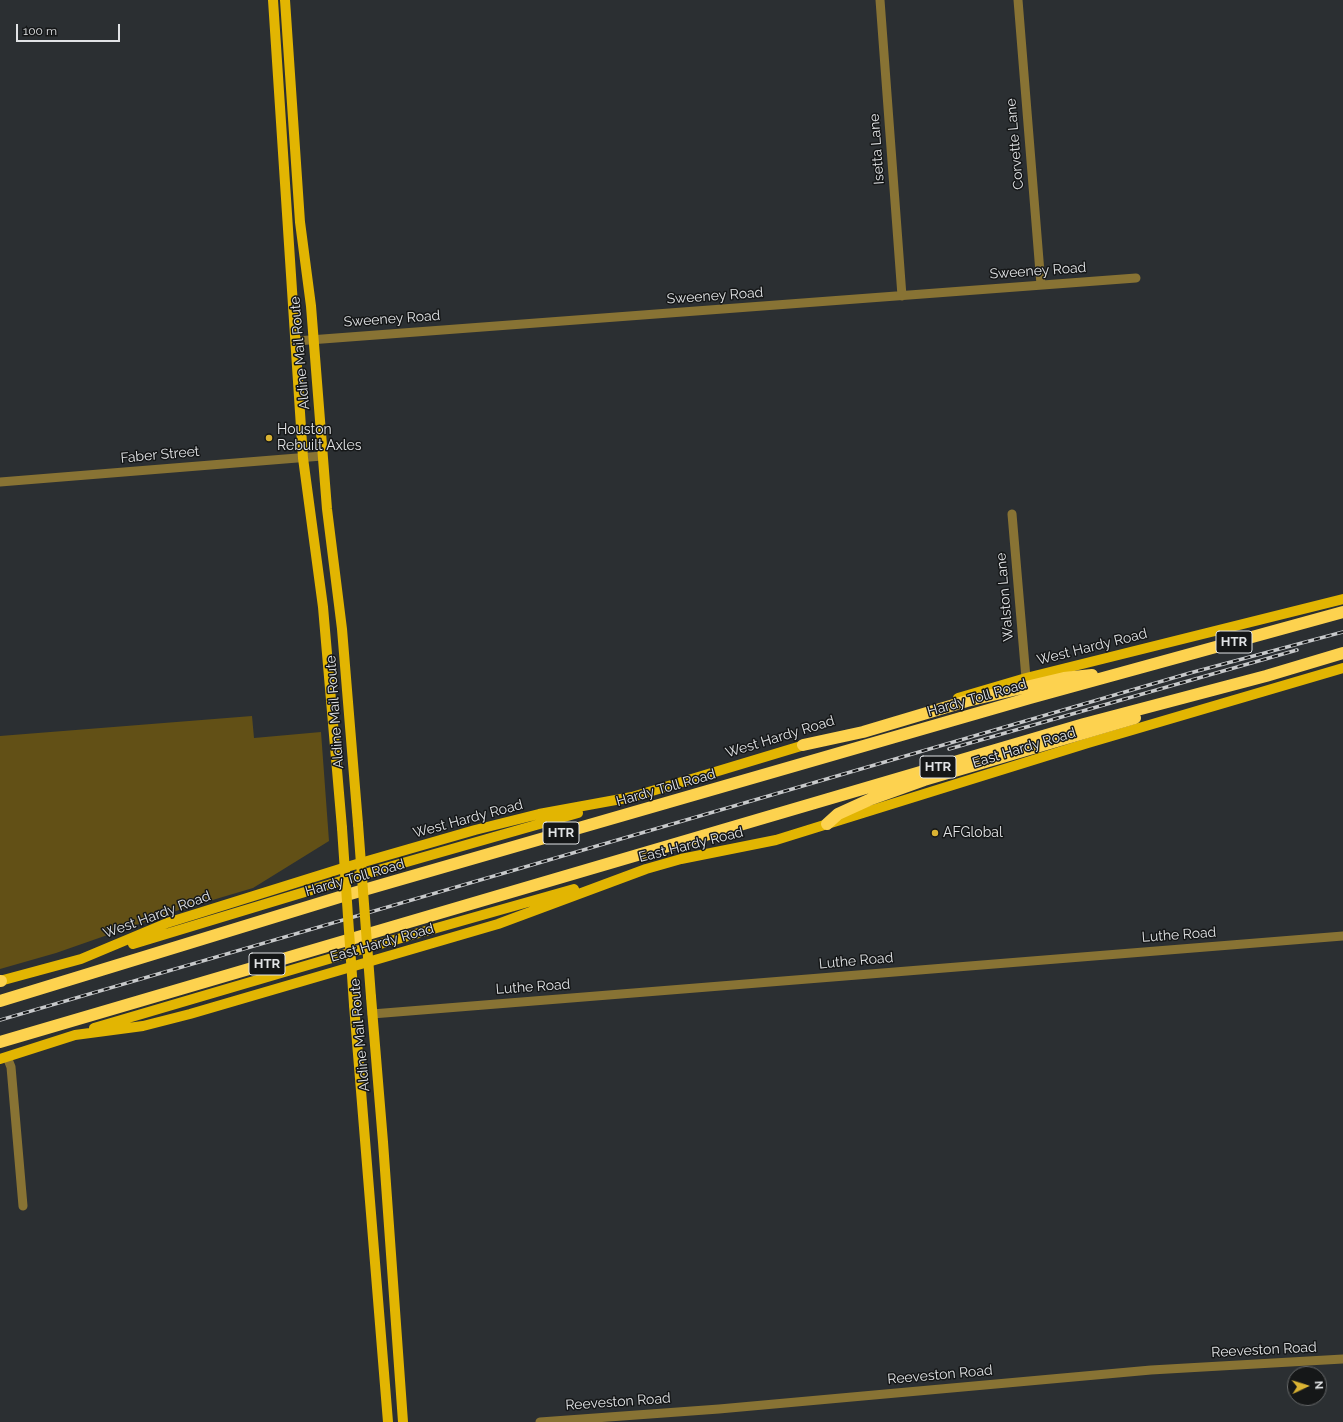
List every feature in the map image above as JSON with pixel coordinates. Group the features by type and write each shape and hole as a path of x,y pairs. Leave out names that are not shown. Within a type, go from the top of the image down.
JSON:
{"highway":[{"name":"Hardy Toll Road","path":"0,1002 344,896 1125,672 1343,612"},
{"name":"HTR","path":"0,1042 1069,728 1343,654"},
{"path":"803,745 863,732 967,701 1056,680 1125,672"},
{"path":"827,824 838,814 871,798 924,780 1118,724 1266,676"}],"main road":[{"name":"Aldine Mail Route","path":"272,0 286,177 303,458 318,574 324,607 342,828 354,1005 377,1269 388,1422"},
{"name":"Aldine Mail Route","path":"285,0 300,222 309,291 327,509 336,570 349,713 366,948 383,1142 403,1422"},
{"path":"276,50 288,48"},
{"path":"286,177 298,175"},
{"path":"293,293 309,291"},
{"path":"318,574 336,570"},
{"name":"West Hardy Road","path":"0,981 81,959 168,923 343,868 475,830 532,816 632,797 1026,678 1343,599"},
{"name":"East Hardy Road","path":"4,1058 75,1035 143,1026 190,1014 498,924 646,869 681,859 776,840 1088,743 1343,668"},
{"path":"332,718 349,713"},
{"path":"81,959 361,875 632,797"},
{"path":"75,1035 166,1006 646,869"},
{"path":"365,1144 383,1142"},
{"path":"377,1269 392,1268"}],"street":[{"name":"Isetta Lane","path":"880,0 902,296"},
{"name":"Corvette Lane","path":"1018,0 1041,285"},
{"name":"Sweeney Road","path":"296,341 1136,278"},
{"name":"Faber Street","path":"0,482 322,456"},
{"name":"Walston Lane","path":"1012,514 1026,678"},
{"name":"Luthe Road","path":"372,1014 1343,936"},
{"path":"4,1058 11,1067 23,1206"},
{"name":"Reeveston Road","path":"540,1422 718,1409 1151,1370 1343,1359"}],"shaded area":[{"path":"252,716 254,738 321,732 329,841 253,888 179,910 56,953 0,969 0,736"}],"railway":[{"path":"0,1020 1190,673 1343,632"},
{"path":"949,749 1297,650"}],"place":[{"name":"Houston Rebuilt Axles","path":"269,438"},
{"name":"AFGlobal","path":"935,833"}]}
